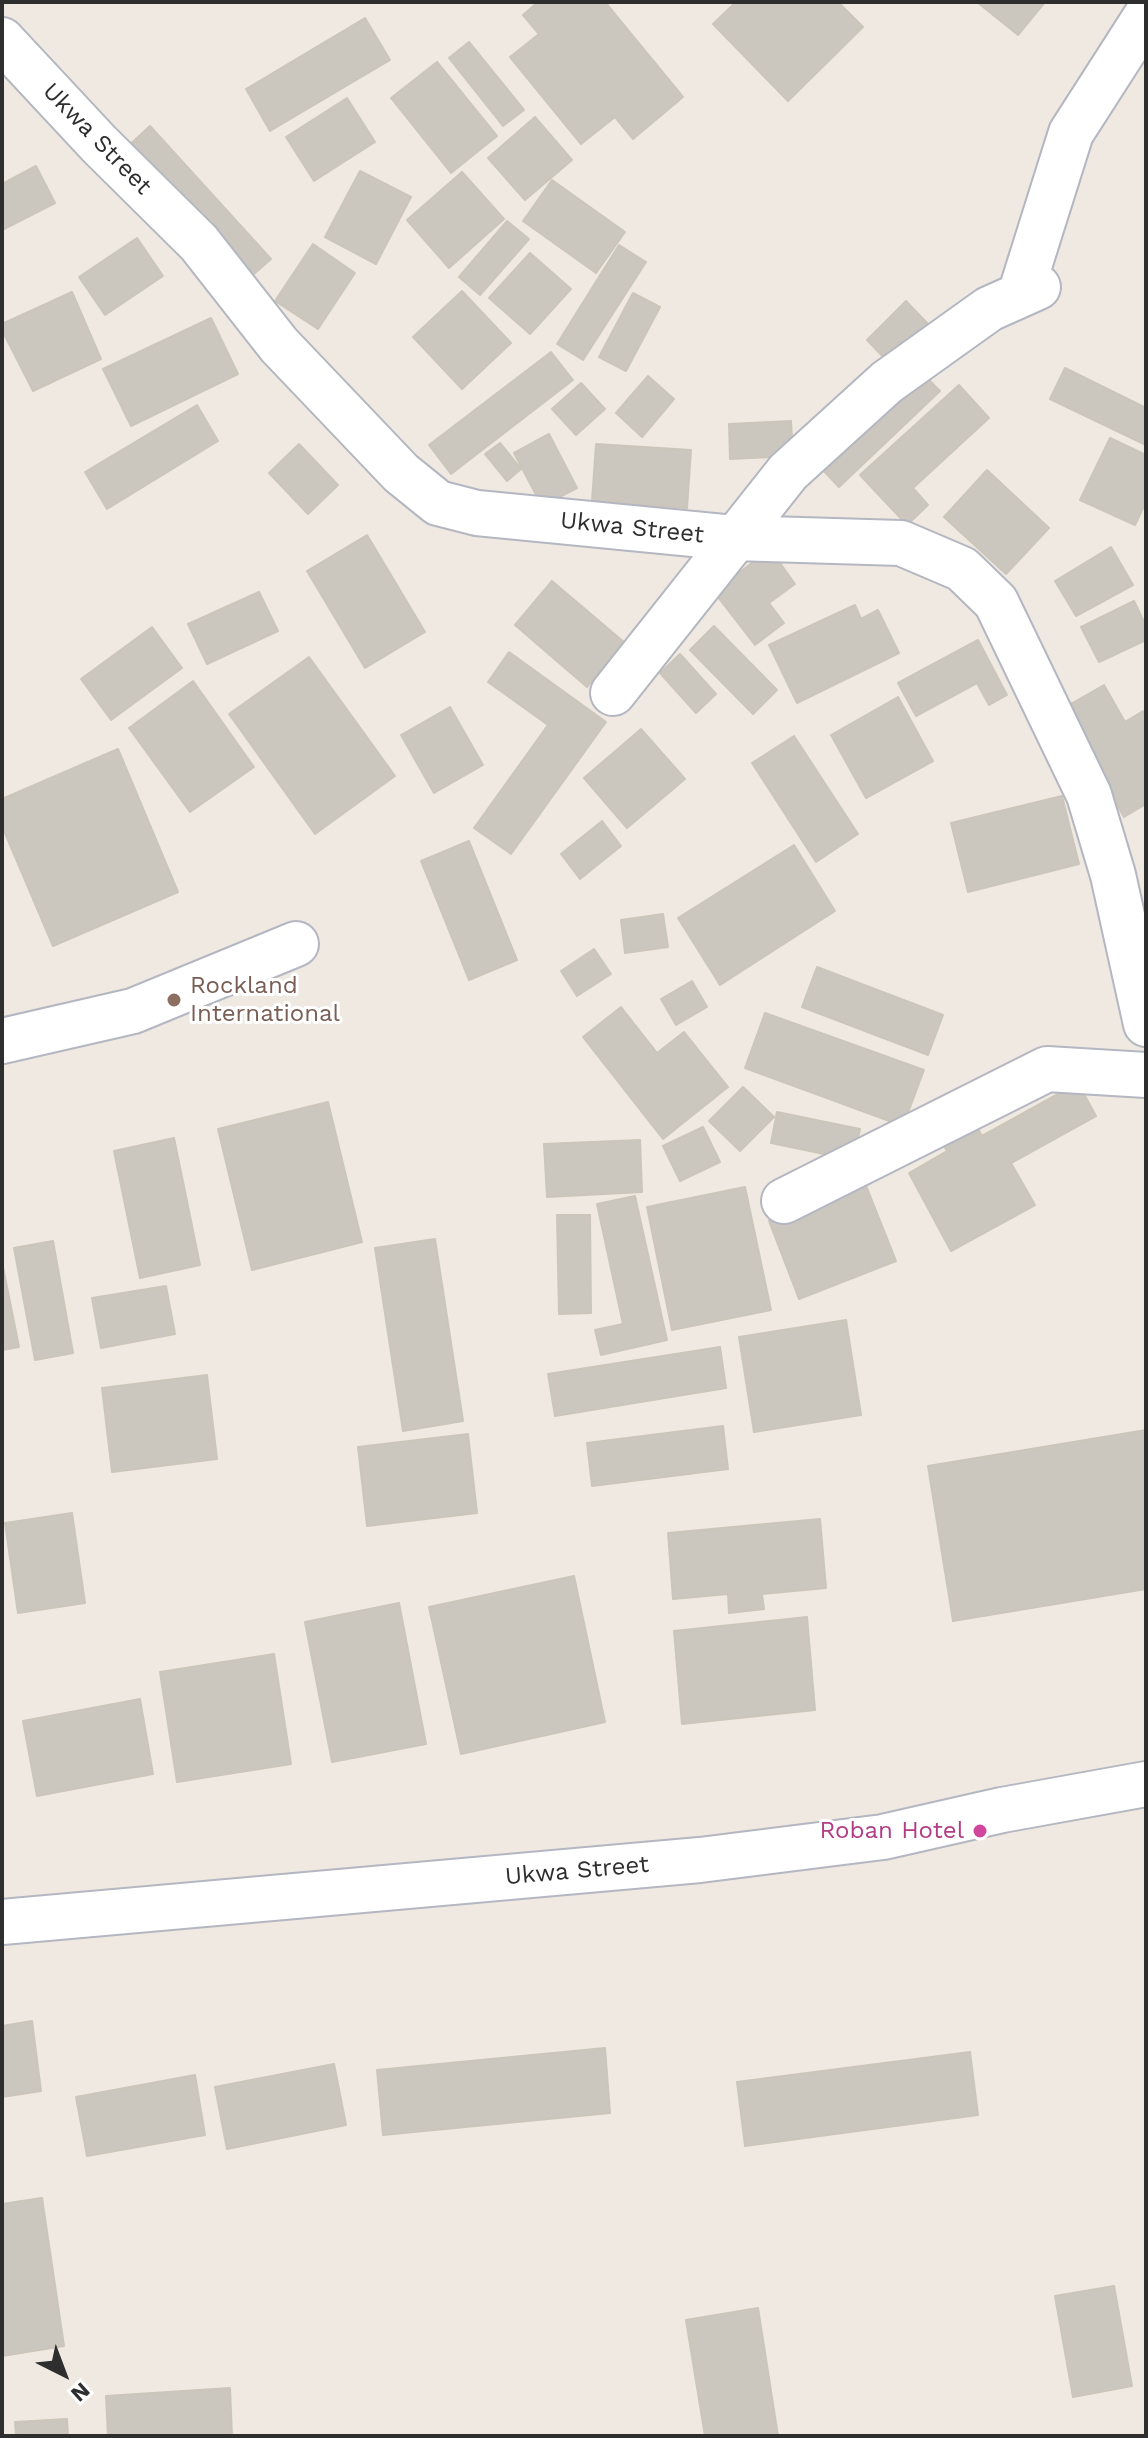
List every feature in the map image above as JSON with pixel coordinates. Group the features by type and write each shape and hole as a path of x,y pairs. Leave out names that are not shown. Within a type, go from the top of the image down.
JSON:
{"street":[{"path":"613,693 788,472 887,382 989,309 1029,291 1071,133 1146,16"},
{"name":"Ukwa Street","path":"2,40 99,144 199,243 279,345 401,473 438,503 477,513 734,538 901,543 962,569 996,602 1089,795 1113,875 1146,1024"},
{"path":"2,1041 133,1011 296,944"},
{"path":"784,1201 1047,1069 1146,1075"},
{"name":"Ukwa Street","path":"2,1922 700,1860 883,1837 1002,1810 1146,1784"}],"building":[{"path":"538,2 605,2 683,97 633,139 615,117 581,144 510,57 539,34 523,15"},
{"path":"736,2 838,2 863,27 788,101 713,24"},
{"path":"977,2 1045,2 1018,35"},
{"path":"365,18 390,60 270,131 246,89"},
{"path":"469,42 524,110 503,126 449,58"},
{"path":"437,62 497,136 451,173 391,98"},
{"path":"347,98 375,142 314,181 286,137"},
{"path":"535,117 572,160 525,200 488,158"},
{"path":"150,126 271,259 246,281 125,149"},
{"path":"36,166 55,203 2,230 2,184"},
{"path":"360,171 411,197 376,264 325,237"},
{"path":"462,172 504,219 449,268 407,220"},
{"path":"552,180 625,232 596,273 523,221"},
{"path":"507,221 529,239 480,295 459,277"},
{"path":"137,238 163,276 105,315 79,277"},
{"path":"313,244 355,273 318,329 275,301"},
{"path":"619,245 646,262 583,360 557,344"},
{"path":"530,253 571,289 530,334 489,298"},
{"path":"462,291 511,343 462,389 413,337"},
{"path":"72,292 101,359 33,391 2,330 2,324"},
{"path":"633,293 660,307 626,371 599,357"},
{"path":"906,301 929,325 890,364 867,340"},
{"path":"211,318 238,374 131,426 103,369"},
{"path":"551,352 573,380 451,474 429,445"},
{"path":"916,367 940,391 839,487 817,464"},
{"path":"1065,368 1146,408 1146,445 1050,399"},
{"path":"648,376 674,399 642,437 616,413"},
{"path":"581,383 605,409 576,435 552,409"},
{"path":"959,385 989,418 913,488 928,505 907,525 860,475"},
{"path":"197,405 218,441 107,509 85,472"},
{"path":"791,421 793,456 730,459 729,424"},
{"path":"549,434 577,488 542,506 514,453"},
{"path":"1110,438 1146,455 1146,502 1135,525 1080,500"},
{"path":"500,443 521,469 507,481 485,454"},
{"path":"299,444 338,485 308,514 269,473"},
{"path":"596,444 691,450 687,508 592,501"},
{"path":"987,470 1049,528 1006,574 944,517"},
{"path":"367,535 425,632 365,668 307,571"},
{"path":"1111,547 1133,585 1076,616 1055,581"},
{"path":"770,549 795,584 769,603 784,623 755,645 714,592"},
{"path":"552,581 625,643 587,687 515,625"},
{"path":"259,592 278,631 207,664 188,624"},
{"path":"1134,601 1146,626 1146,640 1099,662 1081,627"},
{"path":"855,605 861,619 878,610 899,653 797,703 769,645"},
{"path":"714,626 777,690 753,714 690,650"},
{"path":"152,627 182,668 111,720 81,679"},
{"path":"978,640 1007,695 989,705 977,683 916,716 898,683"},
{"path":"509,652 606,722 511,854 474,828 548,725 488,682"},
{"path":"680,654 716,694 696,713 660,673"},
{"path":"309,657 395,776 315,834 229,714"},
{"path":"193,681 254,767 190,812 129,728"},
{"path":"1104,685 1125,722 1143,711 1146,716 1146,804 1124,817 1062,709"},
{"path":"898,697 933,761 866,798 831,735"},
{"path":"450,707 483,765 434,793 401,735"},
{"path":"641,729 685,779 627,828 584,778"},
{"path":"794,736 858,834 816,862 752,763"},
{"path":"118,749 178,892 53,946 2,826 2,799"},
{"path":"1062,796 1079,864 968,892 951,823"},
{"path":"602,821 621,846 580,879 561,854"},
{"path":"469,841 517,960 469,980 421,861"},
{"path":"794,845 835,911 720,985 678,918"},
{"path":"663,914 668,947 625,953 621,920"},
{"path":"594,949 611,974 577,996 561,971"},
{"path":"817,967 943,1015 928,1055 802,1007"},
{"path":"692,981 707,1007 676,1025 661,999"},
{"path":"621,1007 657,1053 684,1032 728,1087 663,1139 583,1037"},
{"path":"765,1013 924,1070 903,1126 745,1068"},
{"path":"1078,1083 1096,1116 1011,1163 1035,1205 951,1251 909,1173 947,1151 942,1142 975,1123 982,1136"},
{"path":"743,1087 774,1117 740,1151 709,1121"},
{"path":"328,1102 362,1242 252,1270 218,1129"},
{"path":"777,1112 860,1129 853,1160 771,1143"},
{"path":"703,1127 720,1162 680,1181 663,1146"},
{"path":"174,1138 200,1265 140,1278 114,1151"},
{"path":"640,1140 642,1192 547,1197 544,1144"},
{"path":"865,1183 896,1261 799,1299 769,1221"},
{"path":"745,1187 771,1310 672,1330 647,1207"},
{"path":"635,1196 667,1340 601,1355 595,1330 623,1324 597,1204"},
{"path":"557,1215 590,1215 591,1313 559,1314"},
{"path":"435,1239 463,1421 403,1431 375,1248"},
{"path":"53,1241 73,1353 35,1360 14,1248"},
{"path":"2,1262 19,1347 2,1350"},
{"path":"166,1286 175,1334 101,1348 92,1298"},
{"path":"846,1320 861,1415 754,1432 739,1337"},
{"path":"720,1347 726,1388 555,1416 548,1374"},
{"path":"207,1375 217,1459 112,1472 102,1388"},
{"path":"723,1426 728,1469 592,1486 587,1443"},
{"path":"1146,1430 1146,1589 953,1621 928,1466"},
{"path":"468,1434 477,1513 367,1526 358,1447"},
{"path":"72,1513 85,1603 18,1613 5,1523"},
{"path":"820,1519 826,1588 762,1594 764,1609 729,1613 728,1594 673,1599 668,1533"},
{"path":"574,1576 605,1722 461,1754 429,1607"},
{"path":"399,1603 426,1744 332,1762 305,1622"},
{"path":"807,1617 815,1710 682,1724 674,1631"},
{"path":"274,1654 291,1764 177,1782 160,1672"},
{"path":"140,1699 153,1774 37,1796 23,1721"},
{"path":"32,2021 41,2091 2,2097 2,2026"},
{"path":"605,2048 610,2113 383,2135 377,2070"},
{"path":"970,2052 978,2115 745,2146 737,2082"},
{"path":"334,2064 346,2125 227,2149 215,2087"},
{"path":"195,2075 205,2135 87,2156 76,2097"},
{"path":"42,2198 64,2346 2,2356 2,2204"},
{"path":"1114,2286 1132,2386 1073,2397 1055,2296"},
{"path":"758,2308 778,2436 705,2436 686,2320"},
{"path":"230,2388 232,2436 108,2436 106,2396"},
{"path":"67,2419 68,2436 16,2436 15,2422"}],"place":[{"name":"Rockland International","path":"174,1000"},
{"name":"Roban Hotel","path":"980,1831"}]}
